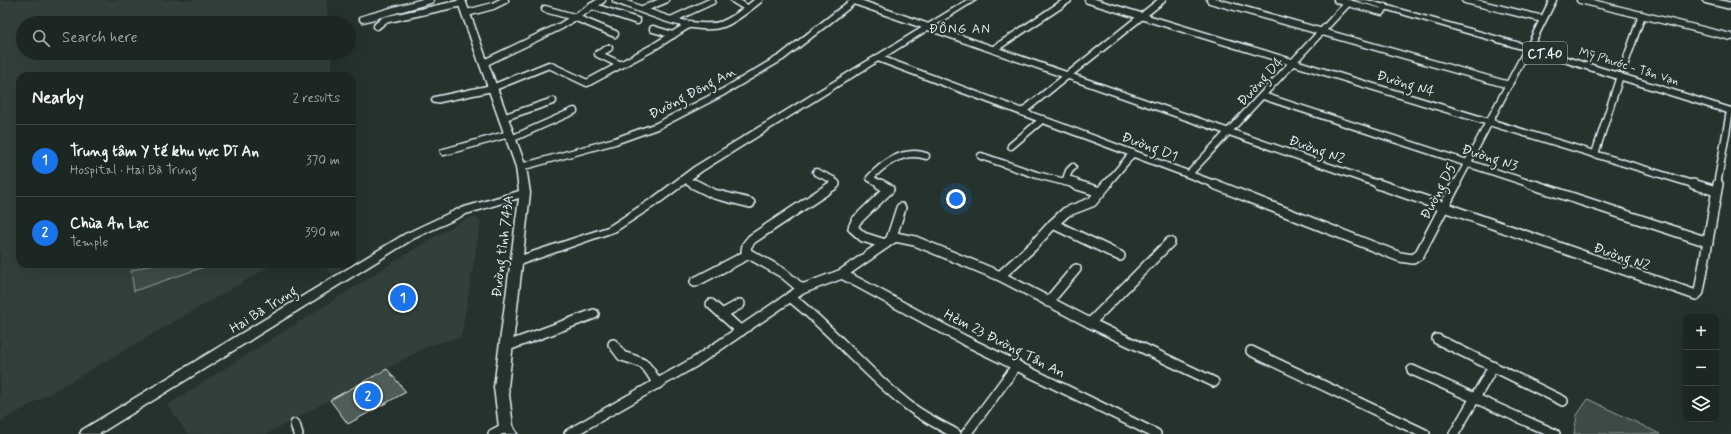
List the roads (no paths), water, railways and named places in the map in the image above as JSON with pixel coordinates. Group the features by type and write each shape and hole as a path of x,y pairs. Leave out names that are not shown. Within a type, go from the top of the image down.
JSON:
{"main road":[{"path":"518,261 612,229 658,199 698,169 972,0"},
{"name":"Mỹ Phước - Tân Vạn","path":"1358,0 1382,4 1530,45 1731,108"},
{"name":"Đường tỉnh 743A","path":"462,1 502,118 521,167 525,193 518,261 510,306 501,387 508,431"},
{"name":"Hai Bà Trưng","path":"87,434 218,356 378,255 421,231 453,215 480,204 525,193"}],"street":[{"path":"363,20 430,0"},
{"path":"467,13 505,0"},
{"path":"484,63 574,18 602,0"},
{"path":"616,0 673,19 704,27 722,24 759,0"},
{"path":"643,9 665,0"},
{"path":"734,0 748,8"},
{"name":"Đường N2","path":"854,0 1444,209 1696,296 1699,292 1708,242"},
{"name":"Đường Đông An","path":"521,167 615,141 657,126 723,92 782,56 854,0"},
{"path":"994,49 1068,0"},
{"name":"Đường N4","path":"1088,0 1716,191"},
{"path":"1022,112 1162,0"},
{"path":"1210,0 1509,86"},
{"path":"1337,0 1382,12 1382,4"},
{"path":"1466,0 1543,19"},
{"name":"Đường D5","path":"1413,259 1420,255 1553,0"},
{"path":"1580,0 1731,37"},
{"path":"1706,0 1731,6"},
{"path":"377,26 384,20 462,1"},
{"path":"673,19 712,1"},
{"name":"Đường D4","path":"1189,174 1294,63 1348,3"},
{"path":"592,6 637,21"},
{"path":"545,9 574,18 615,34"},
{"path":"1595,154 1642,15"},
{"path":"435,100 492,88 549,65 587,83 621,65 690,24"},
{"path":"653,29 673,35"},
{"path":"609,48 598,54 621,65"},
{"name":"Đường D1","path":"878,58 1189,174 1400,257 1413,259"},
{"name":"Đường N3","path":"1263,96 1708,242"},
{"path":"502,118 553,101"},
{"path":"1708,242 1731,108"},
{"path":"444,152 510,137 574,110"},
{"path":"1011,146 1043,119"},
{"path":"926,156 914,153 908,154 882,166 870,178 889,189 856,221 853,228 855,232 869,239 888,241 900,237 915,241 1000,276 1048,302 1214,382"},
{"path":"1000,276 1032,247 1066,212 1092,202 1133,153"},
{"path":"981,156 1037,175 1101,191"},
{"path":"1073,168 1066,179 1101,191"},
{"path":"802,289 783,273 749,254 746,250 747,245 752,240 835,184 834,180 816,172"},
{"path":"684,179 714,194 750,203"},
{"path":"570,434 695,362 802,289 842,274 874,254 888,241 900,208"},
{"path":"1053,224 1120,256"},
{"path":"1090,322 1170,242"},
{"path":"695,282 749,254"},
{"path":"1048,302 1076,269"},
{"name":"Hẻm 23 Đường Tân An","path":"842,274 1017,366 1156,434"},
{"path":"790,297 809,310 830,329 908,406 956,434"},
{"path":"711,304 741,330"},
{"path":"722,314 740,304"},
{"path":"505,347 594,314"},
{"path":"1437,339 1563,402"},
{"path":"613,344 619,355 622,357 636,360 644,364 658,384"},
{"path":"1251,351 1425,434"},
{"path":"966,434 1017,366"},
{"path":"1454,434 1494,367"},
{"path":"1412,370 1555,434"},
{"path":"493,434 508,431"}],"place":[{"name":"Trung tâm Y tế khu vực Dĩ An","path":"403,298"},
{"name":"Chùa An Lạc","path":"368,396"}],"district":[{"name":"ĐÔNG AN","path":"960,28"}]}
